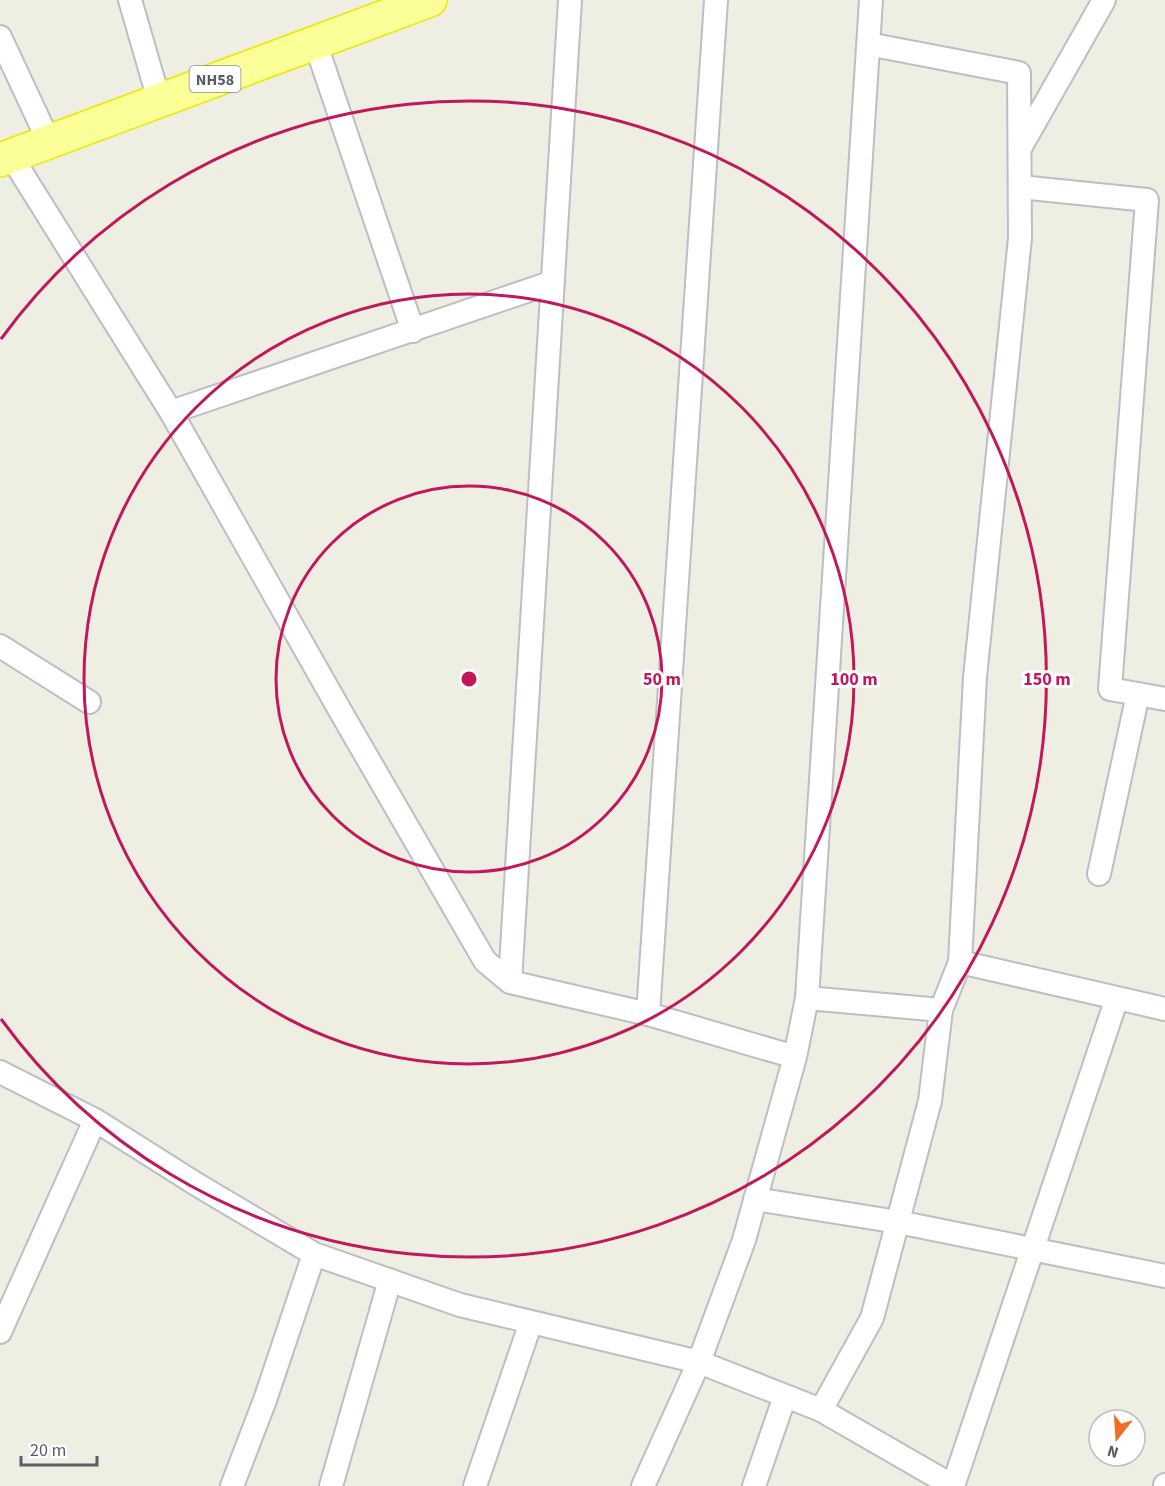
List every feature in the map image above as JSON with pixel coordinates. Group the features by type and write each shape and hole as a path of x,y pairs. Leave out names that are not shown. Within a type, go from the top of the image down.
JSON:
{"highway":[{"name":"NH58","path":"5,158 430,0"}],"street":[{"path":"130,0 159,100"},
{"path":"510,982 570,0"},
{"path":"648,1014 716,0"},
{"path":"643,1486 699,1362 744,1240 795,1057 807,998 871,0"},
{"path":"1019,150 1104,0"},
{"path":"0,37 50,142"},
{"path":"315,42 413,331"},
{"path":"821,1410 872,1318 930,1101 940,1010 960,962 975,677 1020,238 1019,73 868,44"},
{"path":"5,158 171,412 485,961 510,982 648,1014 795,1057"},
{"path":"1020,187 1148,200 1110,689 1165,699"},
{"path":"171,412 553,282"},
{"path":"0,646 89,702"},
{"path":"1100,874 1138,694"},
{"path":"960,962 1165,1009"},
{"path":"807,998 940,1010"},
{"path":"0,1072 95,1120 314,1254 460,1305 699,1362 821,1410 953,1486 1117,999"},
{"path":"0,1332 95,1120"},
{"path":"755,1199 898,1222 1165,1275"},
{"path":"232,1486 266,1401 314,1254"},
{"path":"331,1486 390,1280"},
{"path":"476,1486 531,1322"},
{"path":"754,1486 785,1395"}]}
